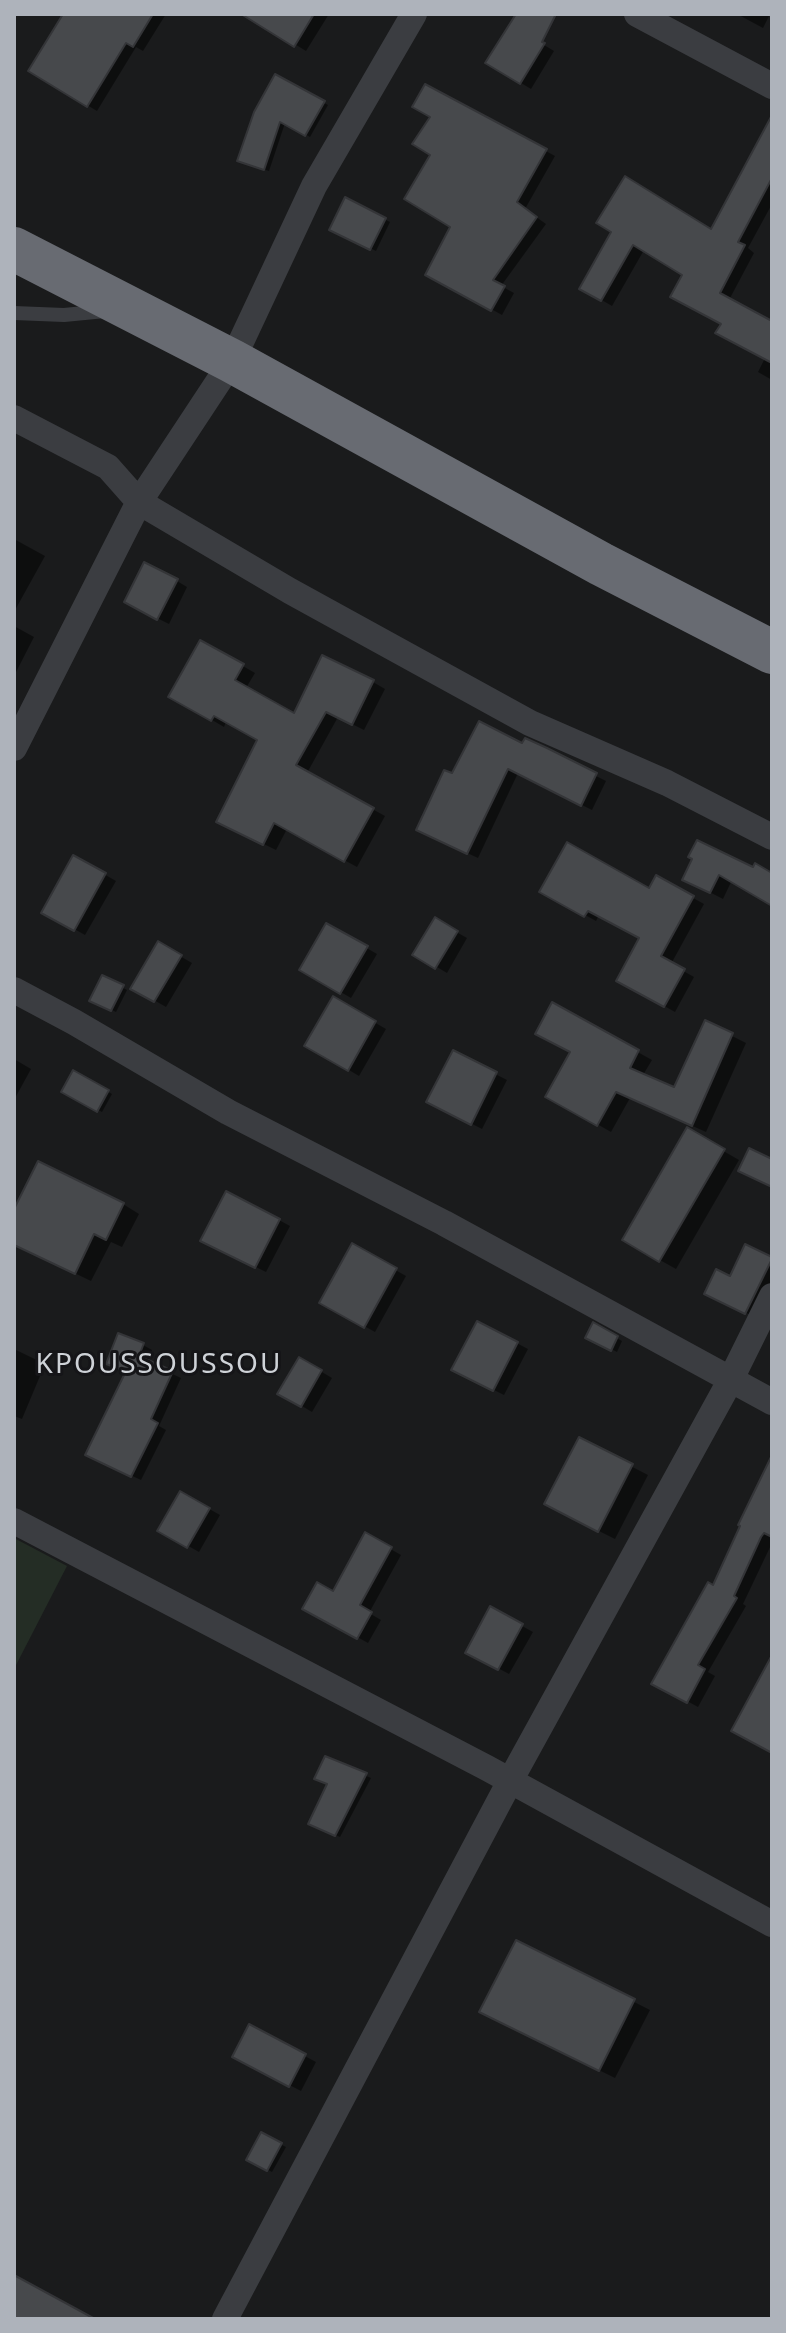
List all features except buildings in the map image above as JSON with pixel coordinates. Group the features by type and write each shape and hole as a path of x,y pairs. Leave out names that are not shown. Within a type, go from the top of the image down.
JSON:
{"highway":[{"path":"14,249 232,361 587,556 772,652"}],"street":[{"path":"14,748 139,502 232,361 314,186 414,14"},
{"path":"637,14 772,86"},
{"path":"14,418 108,467 139,502 290,591 530,723 667,783 772,837"},
{"path":"14,990 228,1112 444,1223 772,1402"},
{"path":"225,2319 510,1781 730,1381 772,1296"},
{"path":"14,1521 510,1781 772,1924"}],"lane":[{"path":"14,313 64,315 129,308"}],"shaded area":[{"path":"14,1538 67,1566 14,1669"}],"district":[{"name":"KPOUSSOUSSOU","path":"159,1365"}]}
